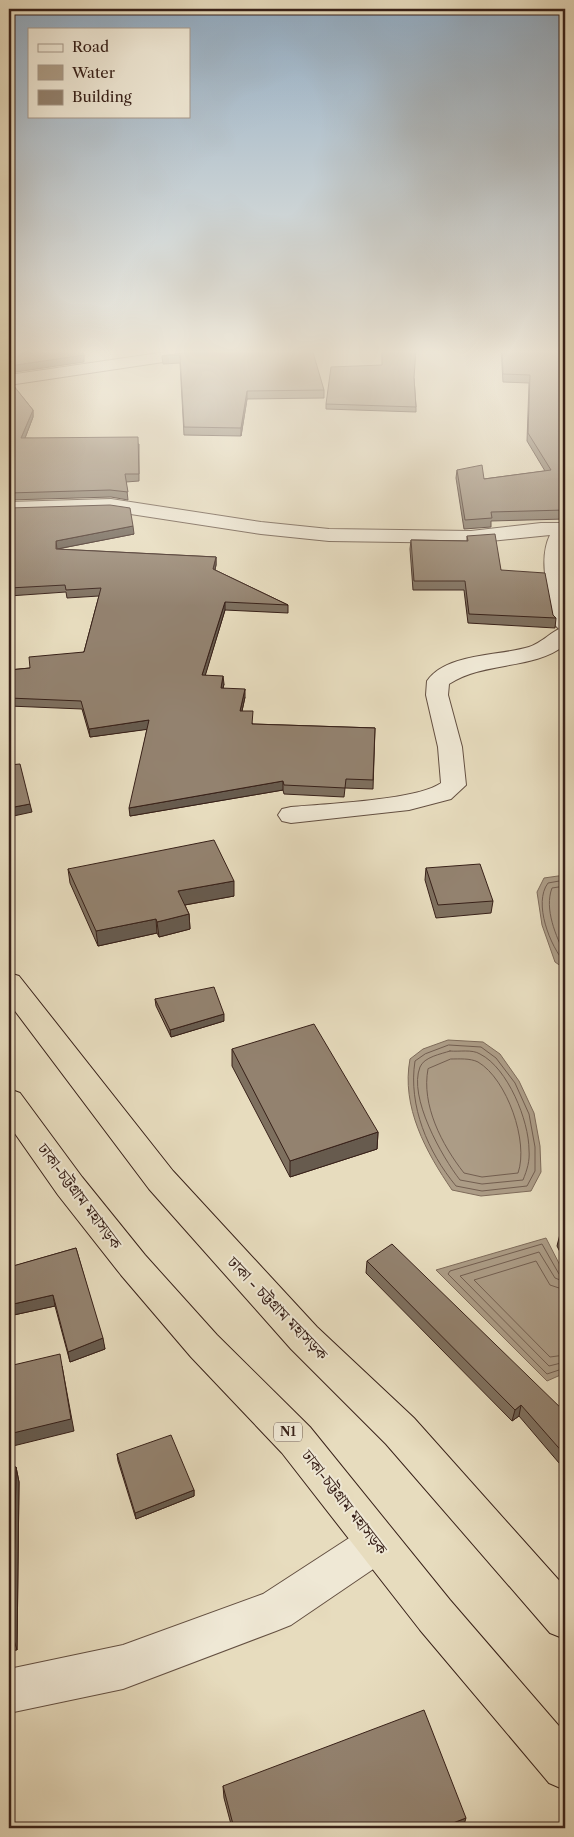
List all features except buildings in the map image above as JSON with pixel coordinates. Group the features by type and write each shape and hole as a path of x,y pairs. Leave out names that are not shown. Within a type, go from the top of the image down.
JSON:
{"highway":[{"name":"ঢাকা - চট্টগ্রাম মহাসড়ক","path":"9,983 162,1180 230,1258 304,1338 400,1431 565,1618"},
{"name":"ঢাকা-চট্টগ্রাম মহাসড়ক","path":"9,1101 70,1186 133,1265 204,1346 296,1440 435,1615 565,1766"}],"street":[{"path":"9,508 111,505 329,536 471,537 541,529 565,531"},
{"path":"565,531 554,542 555,565 565,624"},
{"path":"291,814 409,802 442,794 454,784 450,747 437,695 438,682 450,671 469,664 533,652 556,645 565,634"},
{"path":"9,1691 123,1667 276,1610 377,1543"}],"water":[{"path":"565,875 565,969 555,962 542,925 537,892 544,878"},
{"path":"448,1040 483,1042 500,1054 519,1081 534,1113 540,1146 541,1172 531,1191 481,1196 452,1190 433,1160 412,1112 408,1077 410,1059 423,1049"},
{"path":"546,1238 565,1275 565,1373 547,1381 436,1270"}]}
